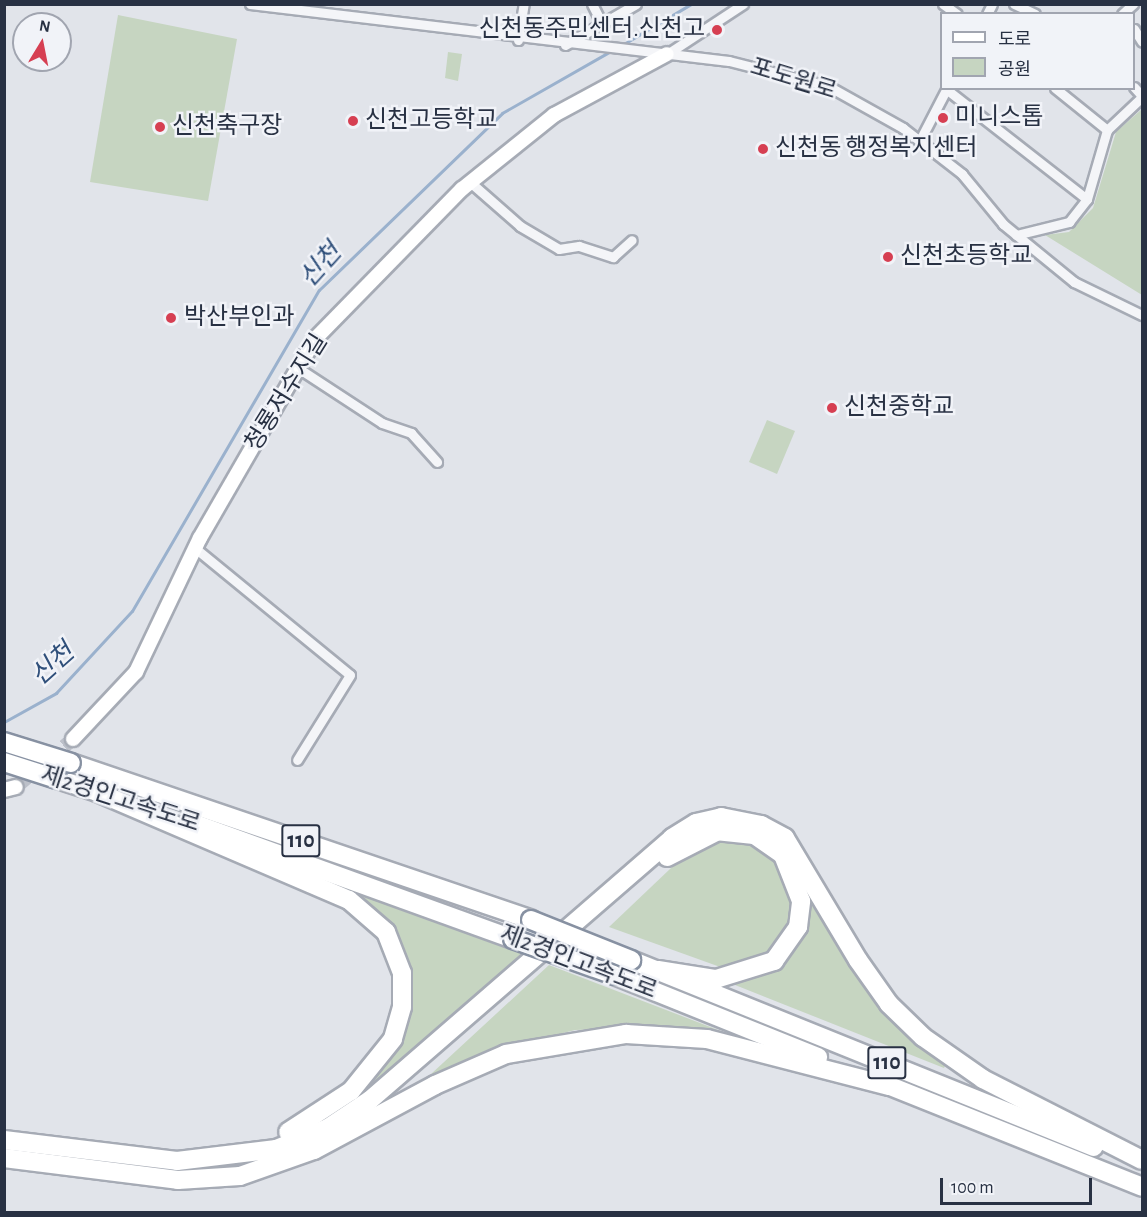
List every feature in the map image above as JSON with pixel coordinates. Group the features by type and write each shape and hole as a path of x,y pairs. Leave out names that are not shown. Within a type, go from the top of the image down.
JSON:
{"highway":[{"name":"제2경인고속도로","path":"4,742 531,920 1143,1167"},
{"name":"제2경인고속도로","path":"4,762 97,792 614,975 1143,1187"},
{"path":"97,792 349,900 372,917 396,952 402,1007 380,1061 309,1122 239,1156"},
{"path":"4,1140 177,1161 239,1156 328,1128 370,1100 672,838 696,823 722,817 761,825 785,838 858,960 890,1004 923,1037 982,1079 1143,1160"},
{"path":"349,1129 678,848 699,836 737,831 754,835 783,855 801,901 798,927 774,961 716,979 658,970"},
{"path":"4,1158 140,1177 213,1179 290,1161 349,1129 506,1054 626,1034 707,1038 889,1086"}],"street":[{"path":"250,4 569,45 636,4"},
{"path":"338,15 340,4"},
{"path":"518,40 524,4"},
{"path":"592,4 602,24"},
{"path":"662,53 742,4"},
{"path":"1014,4 1031,12"},
{"name":"포도원로","path":"569,45 662,53 729,62 828,86 920,140 962,174 1016,235 1074,282 1143,315"},
{"name":"청룡저수지길","path":"73,739 136,672 195,548 315,339 470,182 554,115 662,53"},
{"path":"920,140 946,90"},
{"path":"948,90 1087,199"},
{"path":"1057,90 1107,130"},
{"path":"1016,235 1069,222 1087,199 1107,130 1143,97"},
{"path":"470,182 520,226 559,249 579,246 613,257 632,240"},
{"path":"298,368 382,423 411,433 437,462"},
{"path":"195,548 350,675 297,760"}],"green space":[{"name":"신천축구장","path":"118,15 237,39 208,201 90,182"},
{"path":"448,52 462,54 458,81 445,78"},
{"path":"1142,109 1142,295 1045,235 1069,232 1093,208 1116,132"},
{"path":"767,420 795,431 777,474 749,462"},
{"path":"735,837 763,847 777,859 793,903 788,929 763,960 723,968 609,927 691,849 713,838"},
{"path":"313,877 524,955 366,1096 326,1121 389,1060 403,1035 400,947"},
{"path":"804,881 946,1064 944,1068 730,983 777,967 798,945 805,918"},
{"path":"549,965 726,1033 657,1027 575,1030 520,1044 417,1087"}],"waterway":[{"name":"신천","path":"622,45 691,4"},
{"name":"신천","path":"4,722 56,693 132,611 319,290 502,113 614,49"}],"tunnel":[{"path":"16,787 73,739"}],"place":[{"name":"신천동주민센터.신천고","path":"717,30"},
{"name":"미니스톱","path":"943,118"},
{"name":"신천고등학교","path":"353,121"},
{"name":"신천축구장","path":"160,127"},
{"name":"신천동 행정복지센터","path":"763,149"},
{"name":"신천초등학교","path":"888,257"},
{"name":"박산부인과","path":"171,318"},
{"name":"신천중학교","path":"832,408"}]}
